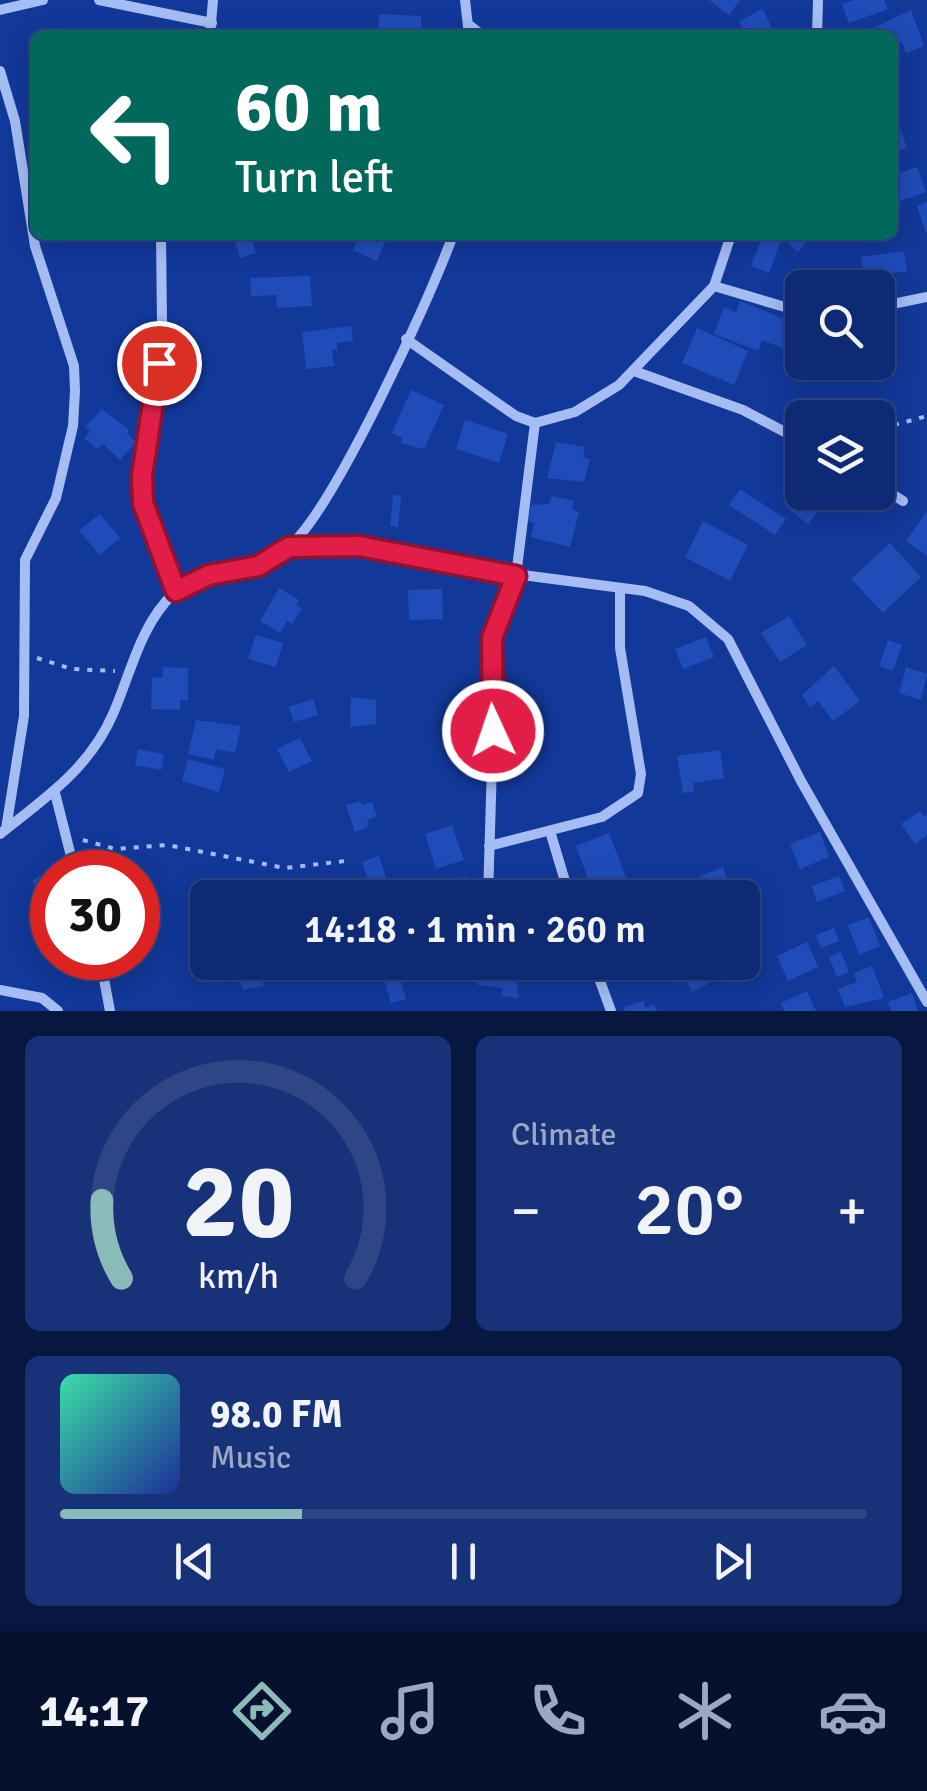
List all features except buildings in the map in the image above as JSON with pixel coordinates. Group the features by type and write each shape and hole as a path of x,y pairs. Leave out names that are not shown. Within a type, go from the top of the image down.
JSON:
{"street":[{"path":"0,10 43,0"},
{"path":"99,0 211,29 213,0"},
{"path":"465,0 469,30"},
{"path":"818,0 818,30"},
{"path":"0,71 14,121 30,216"},
{"path":"3,832 24,716 25,560 46,524 67,460 73,426 74,366 34,240"},
{"path":"161,240 162,323 142,490 176,591"},
{"path":"3,832 54,793 96,746 147,629 176,591 209,575 258,566 289,547 354,447 450,240"},
{"path":"406,339 516,416 535,423 575,412 634,370 714,286 728,240"},
{"path":"714,286 785,307"},
{"path":"895,304 927,297"},
{"path":"634,370 742,410 785,432"},
{"path":"488,880 492,638 516,576 535,423"},
{"path":"895,495 904,500"},
{"path":"289,547 359,546 516,576 645,591 689,606 728,640 801,781 927,1002"},
{"path":"489,846 602,817 638,792 640,774 620,648 620,590"},
{"path":"54,793 68,850"},
{"path":"550,831 565,880"},
{"path":"104,980 110,1011"},
{"path":"600,980 611,1011"},
{"path":"0,990 42,998 58,1011"}],"path":[{"path":"895,425 927,416"},
{"path":"23,649 51,664 128,672"},
{"path":"64,835 116,849 167,845 285,868 345,861"}],"route":[{"path":"159,363 142,476 143,503 176,591 209,575 258,566 289,547 359,546 446,566 516,576 492,638 493,731"}]}
